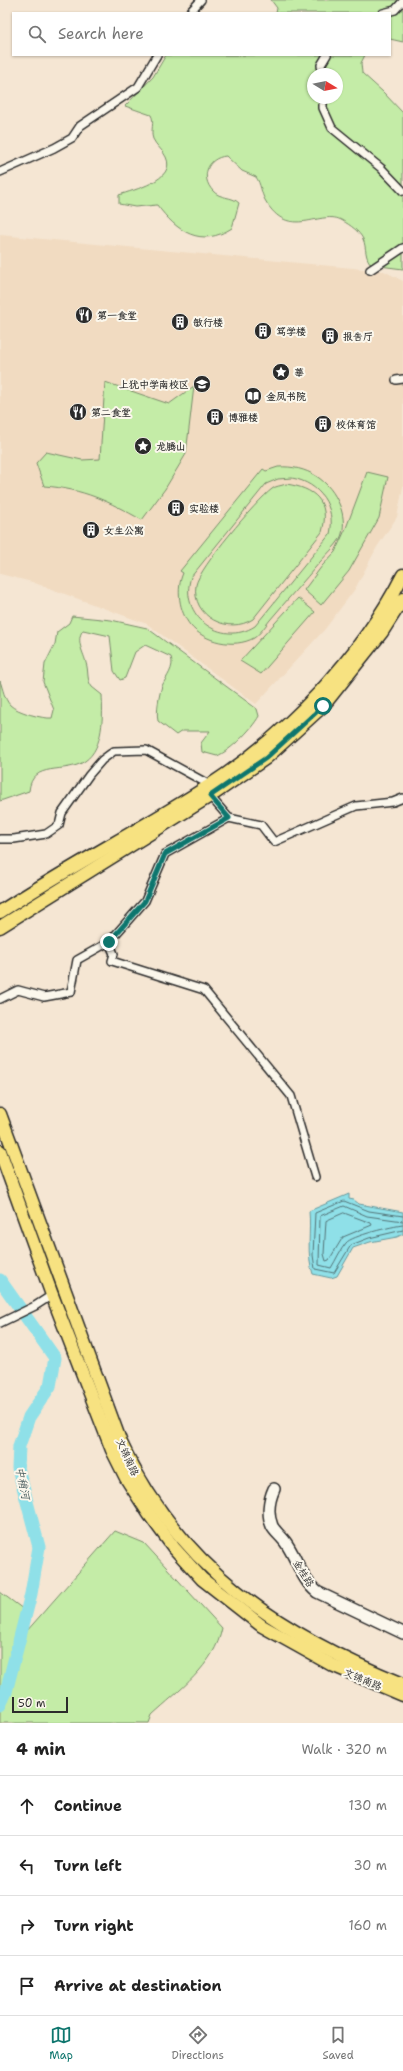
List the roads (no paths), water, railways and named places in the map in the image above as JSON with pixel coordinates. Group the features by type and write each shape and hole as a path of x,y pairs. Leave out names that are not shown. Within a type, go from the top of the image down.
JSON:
{"main road":[{"path":"0,927 210,790 316,695 343,665 376,620 403,575"},
{"path":"0,912 266,758 323,706 382,632 403,599"},
{"name":"文锦南路","path":"0,1114 121,1443 134,1472 158,1509 185,1542 212,1570 265,1614 298,1635 403,1684"},
{"name":"文锦南路","path":"0,1151 52,1295 112,1450 126,1478 149,1514 202,1579 262,1626 332,1665 403,1695"}],"street":[{"path":"190,12 201,0"},
{"path":"387,12 395,10 403,1"},
{"path":"0,172 72,138 80,126 138,87 156,56"},
{"path":"321,68 321,65 326,56"},
{"path":"323,104 323,108 332,128 381,168 403,191"},
{"path":"370,270 403,248"},
{"path":"0,840 46,834 59,825 62,813 89,775 102,760 114,751 146,750 210,790 229,818"},
{"path":"0,999 18,990 44,997 71,992 77,960 109,942 145,901 165,854 229,818 261,825 274,842 356,806 393,802 403,798"},
{"path":"109,942 114,954 112,961 204,990 292,1096 315,1177"},
{"path":"1,1323 35,1306 52,1295"},
{"name":"金桂路","path":"274,1489 270,1498 269,1514 272,1527 285,1542 309,1586 317,1592 403,1633"}],"water":[{"path":"349,1194 349,1199 354,1200 359,1204 403,1212 403,1234 397,1237 370,1242 353,1248 337,1276 331,1278 313,1274 309,1251 309,1211"}],"waterway":[{"name":"中稍河","path":"0,1280 55,1358 50,1386 29,1417 19,1446 18,1468 39,1547 31,1594 6,1692 0,1705"}],"place":[{"name":"第一食堂","path":"84,315"},
{"name":"敏行楼","path":"180,322"},
{"name":"笃学楼","path":"263,331"},
{"name":"报告厅","path":"330,336"},
{"name":"華","path":"281,372"},
{"name":"上犹中学南校区","path":"202,384"},
{"name":"金凤书院","path":"253,396"},
{"name":"第二食堂","path":"78,412"},
{"name":"博雅楼","path":"215,417"},
{"name":"校体育馆","path":"323,424"},
{"name":"龙腾山","path":"143,446"},
{"name":"实验楼","path":"176,508"},
{"name":"女生公寓","path":"91,530"}]}
